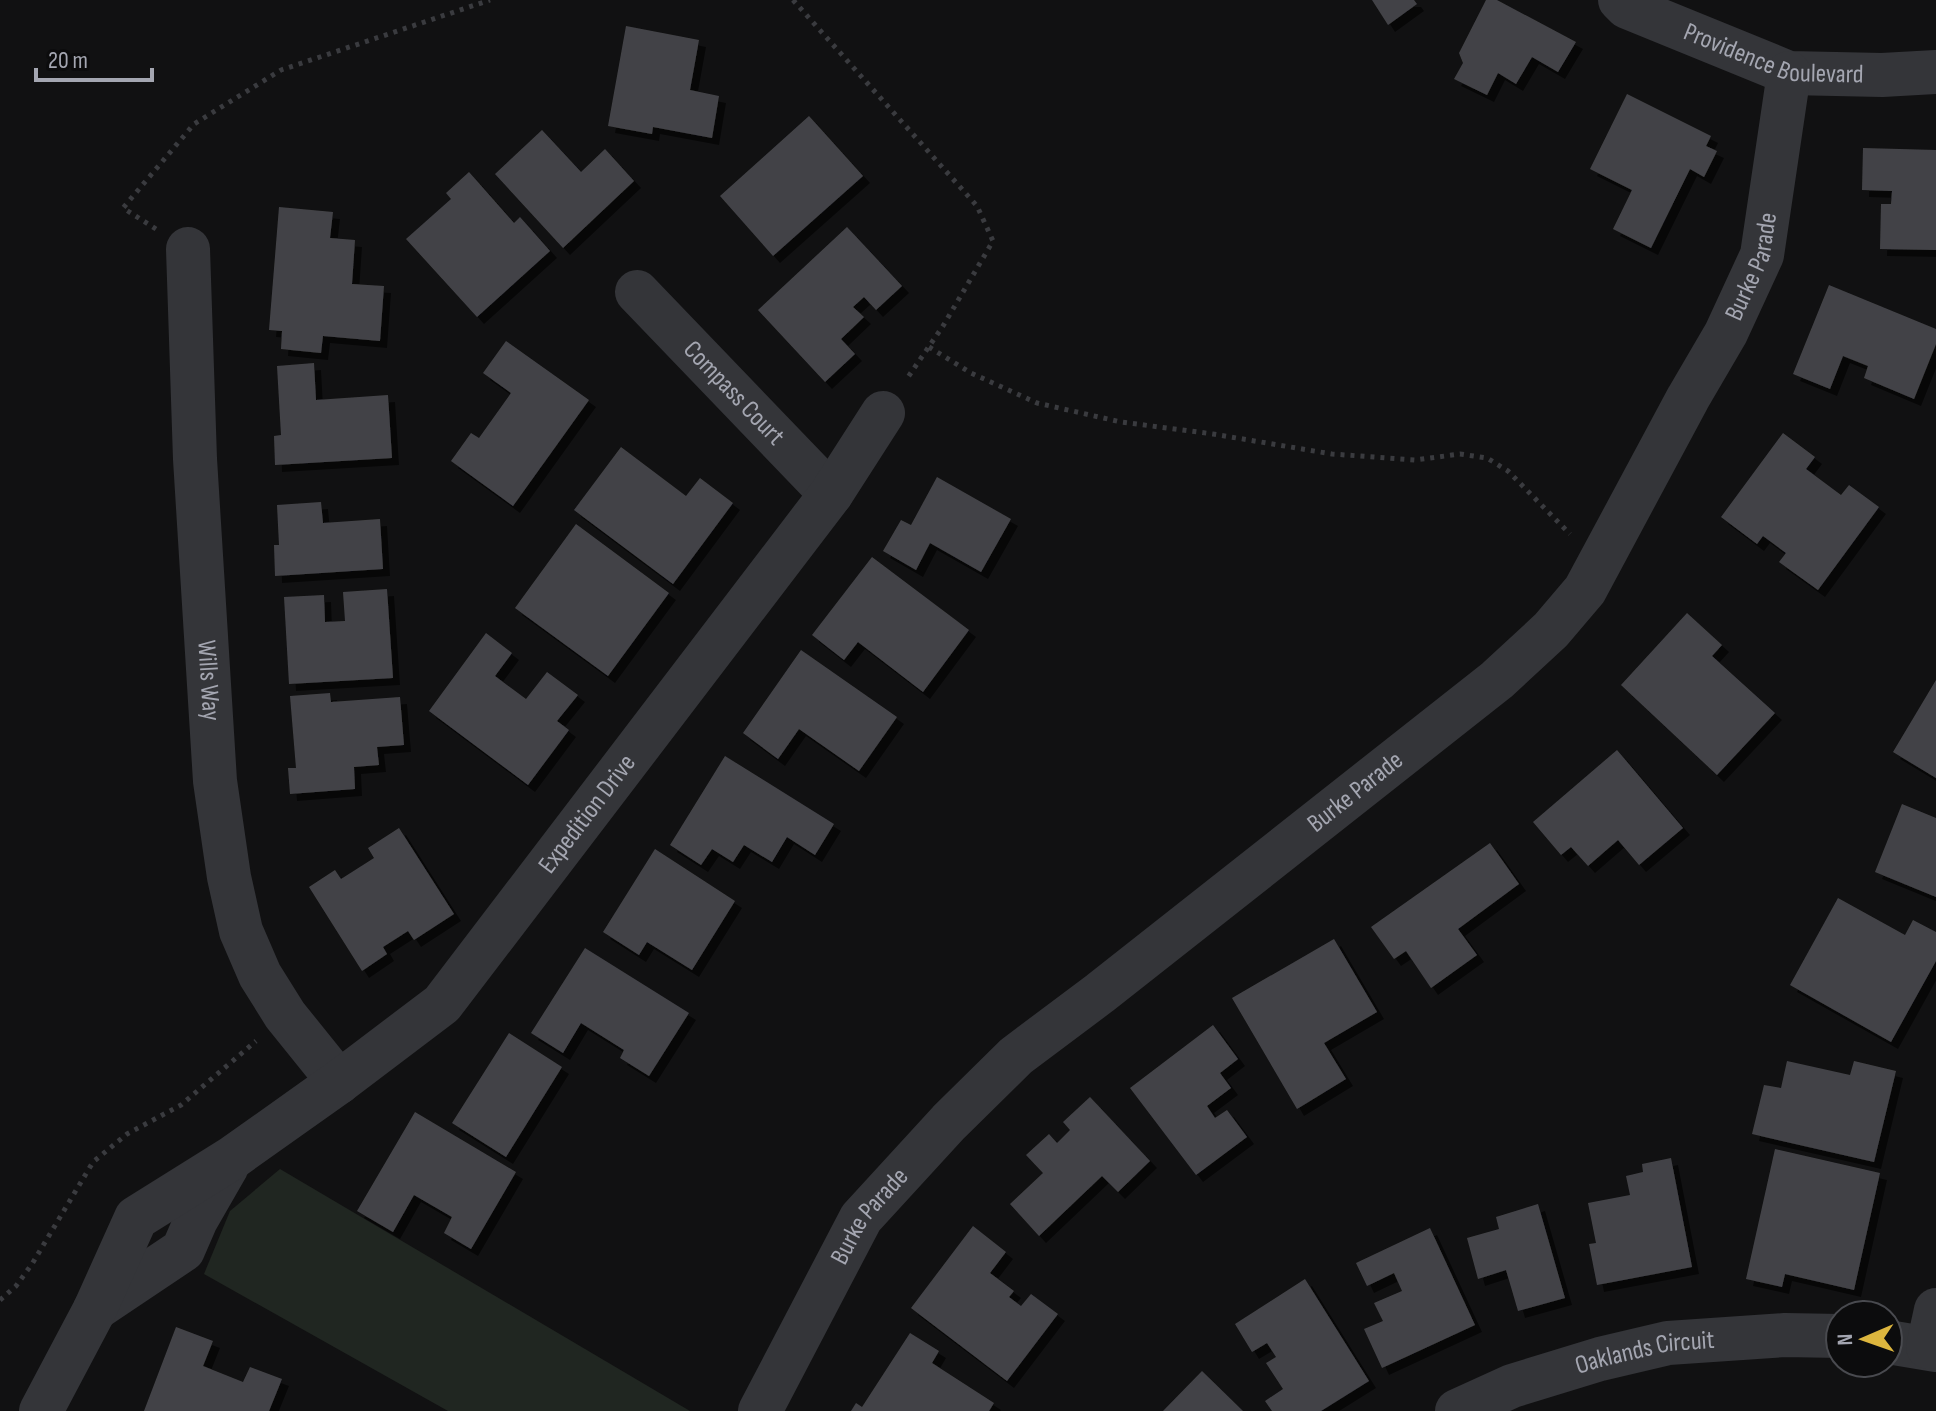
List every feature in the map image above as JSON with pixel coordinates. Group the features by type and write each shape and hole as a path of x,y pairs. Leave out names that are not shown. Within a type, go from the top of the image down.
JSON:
{"street":[{"name":"Providence Boulevard","path":"1620,0 1627,7 1789,73 1882,75 1936,72"},
{"name":"Burke Parade","path":"760,1411 861,1218 949,1122 1016,1056 1497,680 1551,630 1585,590 1726,333 1762,255 1789,73"},
{"name":"Wills Way","path":"188,249 195,459 215,781 229,877 241,931 260,975 285,1015 339,1082"},
{"name":"Compass Court","path":"637,292 831,494"},
{"name":"Expedition Drive","path":"41,1411 95,1309 183,1250 196,1220 232,1158 442,1004 831,494 883,413"},
{"name":"Oaklands Circuit","path":"1457,1411 1512,1386 1600,1359 1668,1343 1785,1335 1824,1336"}],"path":[{"path":"188,249 123,208 194,124 281,70 490,0"},
{"path":"793,0 977,206 993,241 929,347 883,413"},
{"path":"929,347 971,373 1037,403 1121,422 1332,454 1415,460 1460,454 1487,458 1508,471 1599,564"},
{"path":"0,1300 16,1286 32,1264 93,1162 127,1134 181,1105 285,1015"}],"shaded area":[{"path":"280,1169 690,1411 448,1411 204,1274 230,1211"}],"building":[{"path":"1372,0 1414,0 1417,4 1388,25"},
{"path":"1486,0 1497,0 1576,42 1558,72 1532,57 1516,84 1498,73 1487,95 1454,79 1463,63 1459,53"},
{"path":"626,26 699,40 690,90 719,96 712,138 653,127 652,134 608,126"},
{"path":"1627,94 1711,136 1706,146 1717,151 1704,177 1690,169 1651,248 1613,229 1632,190 1590,169"},
{"path":"809,116 863,176 773,256 720,196"},
{"path":"542,130 581,172 605,149 634,181 563,248 495,174"},
{"path":"1863,148 1936,150 1936,250 1880,249 1881,204 1891,204 1892,191 1862,190"},
{"path":"469,172 514,223 520,217 550,251 477,317 406,239 451,199 446,193"},
{"path":"279,207 333,212 330,238 355,240 352,284 384,286 380,341 323,336 321,353 281,349 282,331 269,330"},
{"path":"847,227 902,286 876,310 864,297 853,307 864,317 841,339 855,354 825,382 758,310"},
{"path":"1829,285 1936,329 1936,344 1914,399 1864,378 1868,366 1843,356 1830,389 1793,374"},
{"path":"506,341 589,400 513,506 451,461 471,433 479,438 511,393 483,373"},
{"path":"314,363 316,400 388,395 392,458 275,465 274,436 281,435 277,366"},
{"path":"1783,433 1815,457 1806,469 1841,495 1849,485 1879,507 1818,590 1779,562 1786,553 1763,536 1757,544 1721,517"},
{"path":"621,447 686,496 700,478 733,503 673,584 574,510"},
{"path":"937,477 1011,519 981,572 930,543 916,570 883,551 901,520 911,525"},
{"path":"321,502 323,523 380,519 383,569 275,576 274,545 279,545 277,505"},
{"path":"576,524 669,593 608,676 515,608"},
{"path":"872,557 969,630 923,692 858,642 844,660 812,635"},
{"path":"387,589 393,678 289,684 284,597 324,595 325,622 345,621 343,592"},
{"path":"1687,613 1722,645 1712,656 1775,713 1717,775 1621,685"},
{"path":"486,633 512,653 495,676 526,699 547,672 578,695 557,721 569,730 528,785 429,711"},
{"path":"801,650 897,717 859,771 799,729 778,759 743,733"},
{"path":"1936,680 1936,778 1893,752"},
{"path":"330,693 331,702 400,697 404,745 377,747 379,765 354,767 355,789 290,794 288,768 296,768 290,696"},
{"path":"1617,750 1683,828 1639,865 1618,840 1588,866 1571,847 1561,855 1533,822"},
{"path":"725,756 834,824 815,855 787,837 772,862 744,845 733,862 712,849 701,865 670,845"},
{"path":"1902,804 1936,818 1936,897 1875,872"},
{"path":"399,828 454,914 414,940 408,931 383,947 387,954 362,971 309,887 335,870 341,879 374,858 368,848"},
{"path":"1490,843 1519,884 1458,929 1477,955 1431,988 1406,951 1394,959 1371,927"},
{"path":"655,849 735,901 692,970 647,942 639,955 603,932"},
{"path":"1838,898 1905,935 1913,920 1936,932 1936,961 1891,1042 1790,985"},
{"path":"1334,939 1377,1012 1324,1043 1346,1079 1297,1109 1232,998"},
{"path":"585,948 689,1013 649,1076 620,1058 624,1050 581,1023 563,1053 531,1033"},
{"path":"1213,1025 1238,1059 1220,1073 1231,1088 1207,1106 1215,1118 1227,1110 1247,1137 1196,1175 1130,1088"},
{"path":"509,1033 562,1067 506,1157 452,1123"},
{"path":"1787,1061 1850,1075 1854,1061 1896,1071 1874,1162 1752,1134 1764,1085 1781,1088"},
{"path":"1090,1097 1150,1161 1118,1192 1102,1176 1039,1236 1010,1204 1043,1173 1026,1155 1049,1134 1057,1143 1070,1130 1063,1122"},
{"path":"415,1112 516,1172 471,1249 444,1233 452,1217 414,1195 393,1232 357,1211"},
{"path":"1775,1149 1880,1173 1854,1290 1785,1274 1782,1287 1746,1279"},
{"path":"1671,1158 1692,1267 1597,1285 1589,1244 1596,1243 1588,1203 1630,1195 1626,1176 1643,1172 1642,1164"},
{"path":"1538,1204 1565,1298 1518,1311 1506,1270 1478,1279 1467,1238 1499,1229 1496,1217"},
{"path":"973,1226 1006,1252 990,1273 1014,1291 1009,1297 1021,1306 1031,1294 1058,1314 1007,1381 911,1308"},
{"path":"1430,1228 1475,1325 1382,1368 1364,1329 1383,1321 1374,1303 1402,1291 1394,1273 1367,1286 1356,1263"},
{"path":"1305,1279 1369,1381 1321,1411 1272,1411 1265,1401 1283,1389 1266,1363 1276,1357 1267,1343 1252,1352 1235,1324"},
{"path":"176,1327 213,1341 203,1366 243,1382 250,1367 282,1379 269,1411 144,1411"},
{"path":"910,1333 939,1351 932,1363 994,1403 989,1411 851,1411 856,1403 862,1407"},
{"path":"1202,1371 1243,1411 1163,1411"}]}
